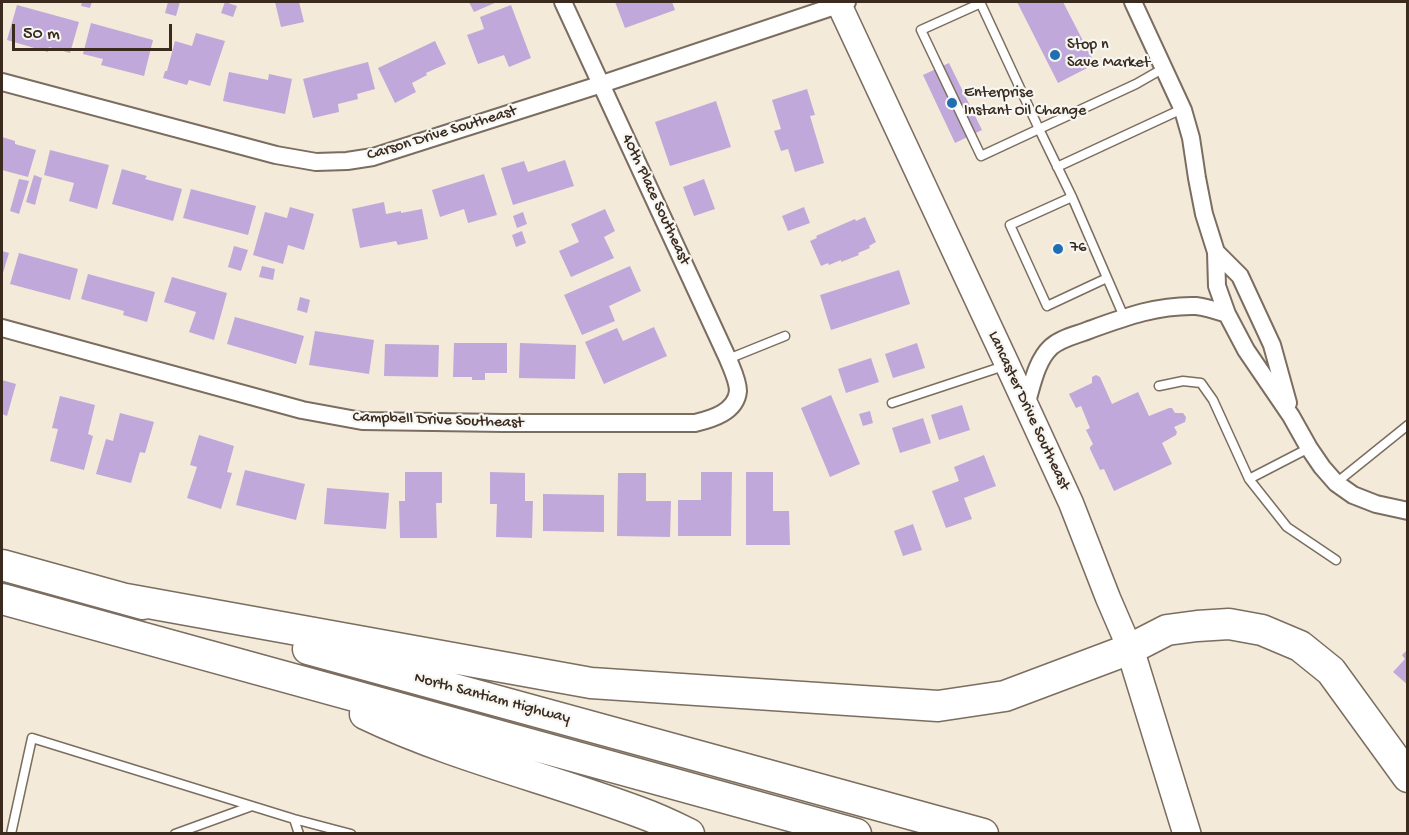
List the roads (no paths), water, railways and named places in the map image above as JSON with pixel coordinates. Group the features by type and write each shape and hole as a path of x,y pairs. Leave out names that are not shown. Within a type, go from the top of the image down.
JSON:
{"highway":[{"name":"North Santiam Highway","path":"2,565 983,834"},
{"name":"North Santiam Highway","path":"2,599 856,834"},
{"path":"126,599 591,682 938,706 1005,696 1130,650 1167,630 1229,624 1262,630 1300,646 1331,671 1407,777"},
{"path":"290,678 395,728 640,812 689,834"}],"main road":[{"name":"Lancaster Drive Southeast","path":"842,3 1074,510 1107,598 1130,650 1187,834"}],"street":[{"name":"40th Place Southeast","path":"563,2 728,359 738,390 735,402"},
{"path":"1133,2 1182,109 1191,138 1204,214 1216,252 1216,286 1227,314 1246,350 1291,416 1309,448 1336,483 1353,495 1368,501 1407,511"},
{"name":"Carson Drive Southeast","path":"2,82 276,155 316,162 347,161 373,157 602,84 842,3"},
{"path":"1216,252 1240,276 1272,345 1291,416"},
{"path":"1026,405 1041,359 1052,346 1063,340 1145,311 1198,306 1227,314"},
{"name":"Campbell Drive Southeast","path":"2,328 302,410 362,421 695,423 711,419 724,412 735,402"}],"lane":[{"path":"1124,317 1072,196 1039,129 981,2 921,30 981,156 1039,129 1136,84 1164,68"},
{"path":"1057,167 1182,109"},
{"path":"1072,196 1010,225 1047,306 1107,278"},
{"path":"728,359 785,336"},
{"path":"892,403 1007,364"},
{"path":"1159,386 1183,381 1201,383 1213,400 1249,479 1287,527 1336,560"},
{"path":"1336,483 1407,425"},
{"path":"1249,479 1309,448"},
{"path":"11,834 32,738 294,819 351,834"},
{"path":"176,834 252,806"},
{"path":"294,819 299,834"}],"place":[{"name":"Stop n Save Market","path":"1055,55"},
{"name":"Enterprise Instant Oil Change","path":"952,103"},
{"name":"76","path":"1058,249"}]}
